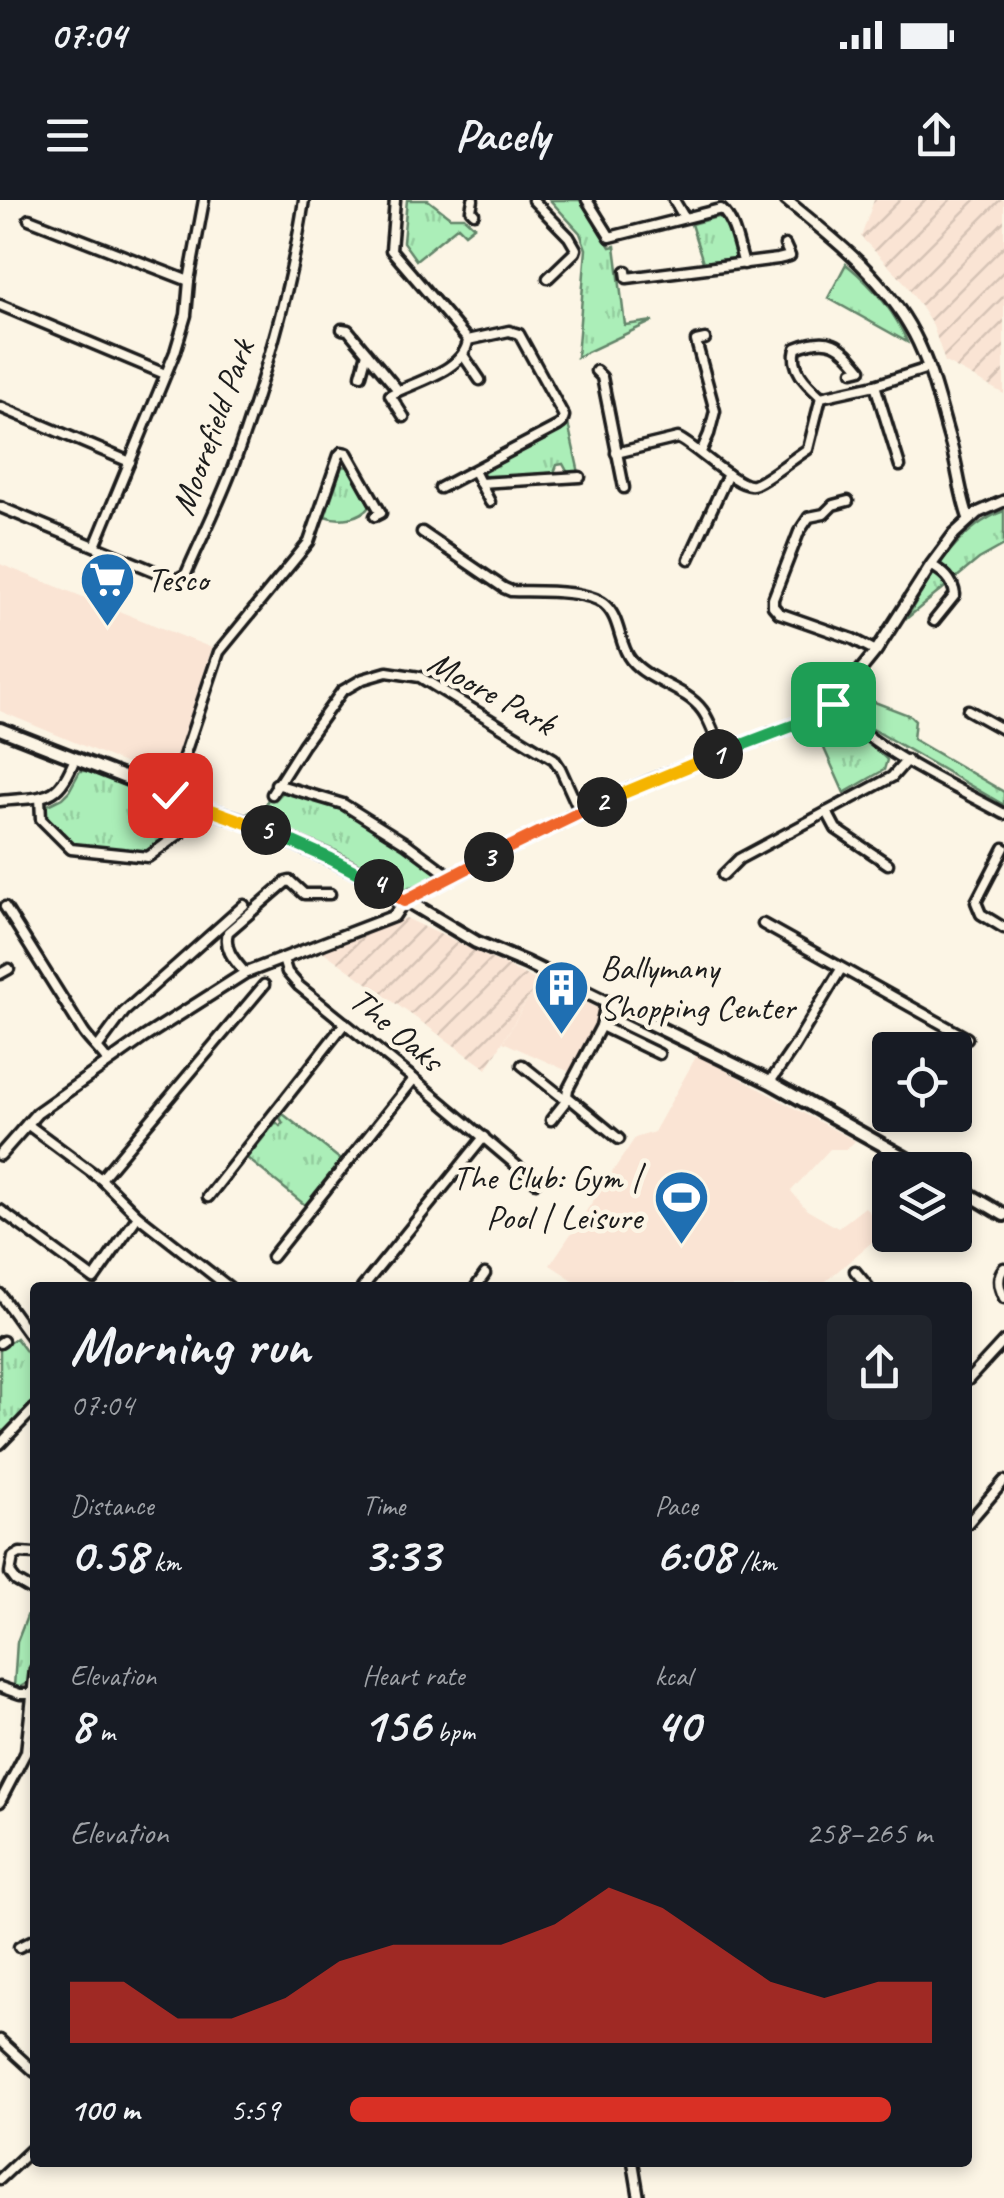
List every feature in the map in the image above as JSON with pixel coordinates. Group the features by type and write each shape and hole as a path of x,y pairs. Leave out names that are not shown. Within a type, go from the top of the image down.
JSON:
{"main road":[{"path":"0,729 255,825 331,859 476,942 770,1082 896,1152"},
{"path":"972,1196 1004,1215"}],"street":[{"name":"Moorefield Park","path":"95,546 175,352 186,315 204,200"},
{"name":"Moorefield Park","path":"0,508 176,580 186,574 234,463 251,410 292,268 304,200"},
{"path":"395,200 391,250 468,340"},
{"path":"473,200 474,213"},
{"path":"533,200 576,249 548,278"},
{"path":"588,200 610,237 722,209 744,264"},
{"path":"674,200 684,217"},
{"path":"786,200 852,254 898,306 928,368 969,519"},
{"path":"28,219 190,281"},
{"path":"626,272 627,278 790,256 784,245"},
{"name":"Moorefield Park","path":"0,306 165,374"},
{"path":"342,329 348,330 398,390"},
{"path":"440,488 558,426 564,416 519,334 510,331 468,340"},
{"path":"701,452 714,417 696,341 704,338"},
{"path":"404,417 390,394 434,376 464,355 468,340"},
{"path":"821,397 799,372 794,359 796,348 838,344 861,369 852,371"},
{"path":"360,375 367,352"},
{"path":"464,355 480,380"},
{"path":"821,397 928,368"},
{"path":"596,371 602,377 624,488"},
{"path":"875,385 900,466"},
{"path":"616,454 678,438 742,485 755,485 808,449 821,397"},
{"name":"Moorefield Park","path":"0,407 130,462"},
{"path":"170,795 218,652 309,542 342,452 347,454 380,516"},
{"path":"561,464 562,478"},
{"path":"474,470 490,502"},
{"path":"688,554 728,474"},
{"path":"480,482 580,477"},
{"path":"848,500 833,505 824,514 809,516 798,532 773,598 774,609 876,651"},
{"path":"0,1155 37,1113 108,1062 246,974 394,916 404,901 580,812 800,723 833,704 876,651 930,565 969,519 1004,501"},
{"path":"422,532 512,591 580,595 604,603 613,614 632,660 702,710 721,753"},
{"path":"930,565 944,573 955,590 934,621"},
{"name":"Moore Park","path":"272,794 342,691 387,672 420,677 554,758 580,812"},
{"path":"833,704 859,730 1004,814"},
{"path":"968,710 1004,730"},
{"path":"0,801 40,797 58,790 67,781 75,758"},
{"path":"723,875 740,859 784,833 892,777 907,760"},
{"path":"276,784 343,804 450,876"},
{"path":"40,797 42,819 70,850 148,858 182,832 192,804"},
{"path":"828,812 836,829 888,864"},
{"path":"1004,848 976,902 982,914 1004,928"},
{"path":"246,974 228,950 228,932 286,882 290,881 304,894 330,894"},
{"path":"98,1047 124,1012 244,905"},
{"path":"5,907 84,1034 108,1062"},
{"path":"763,924 956,1032"},
{"name":"The Oaks","path":"283,959 287,972 299,986 536,1182"},
{"path":"770,1082 841,969"},
{"path":"101,1179 264,985"},
{"path":"551,1120 567,1098 600,1026 606,1003"},
{"path":"208,1197 344,1022"},
{"path":"600,1026 659,1054"},
{"path":"522,1064 619,1139"},
{"path":"272,1257 414,1078"},
{"path":"28,1124 101,1179 138,1216 222,1282"},
{"path":"367,1282 484,1137"},
{"path":"0,1210 96,1282"},
{"path":"98,1282 138,1216"},
{"path":"1004,1268 999,1276 1004,1298"},
{"path":"855,1271 865,1282"},
{"path":"480,1282 486,1274"},
{"path":"0,1294 30,1336"},
{"path":"972,1376 1004,1341"},
{"path":"0,1444 30,1413"},
{"path":"972,1518 1004,1481"},
{"path":"30,1556 20,1553 14,1558 10,1573 30,1589"},
{"path":"0,1688 30,1694"},
{"path":"0,1802 26,1752 30,1731"},
{"path":"19,1947 30,1942"},
{"path":"0,2040 30,2067"},
{"path":"0,2178 30,2151"},
{"path":"634,2167 639,2198"}],"shaded area":[{"path":"874,200 1004,200 1004,394 945,362 933,326 905,283 861,237"},
{"path":"0,564 212,648 178,754 134,767 0,711"},
{"path":"406,918 538,981 487,1069 321,950"},
{"path":"538,981 599,1009 603,1018 572,1073 503,1042"},
{"path":"697,1055 855,1141 847,1149 830,1149 791,1191 807,1210 838,1228 865,1207 872,1215 872,1242 825,1282 576,1282 550,1265 635,1138 654,1132"}],"green space":[{"path":"407,200 428,200 450,217 464,217 474,226 465,233 458,226 416,260 403,242"},
{"path":"550,200 581,200 610,247 615,246 625,325 653,321 577,357 586,249 580,233"},
{"path":"721,216 736,258 703,262 691,224"},
{"path":"846,264 881,299 907,342 828,298"},
{"path":"567,419 579,473 568,473 563,464 557,465 549,476 484,476 487,468 560,429"},
{"path":"342,466 348,467 370,506 355,516 331,518 325,516"},
{"path":"1004,511 1004,545 979,559 906,619 959,541"},
{"path":"854,694 911,716 915,720 913,739 1004,792 1004,805 857,720 847,704"},
{"path":"829,719 887,760 884,770 844,793 814,726"},
{"path":"80,771 92,771 139,792 139,797 154,797 181,807 174,829 160,846 147,852 73,846 46,816 44,807 69,791"},
{"path":"284,791 341,809 434,866 438,874 405,889 336,851 245,814 265,808 268,798 275,800"},
{"path":"283,1114 341,1160 305,1205 247,1158 276,1122 280,1126 283,1123"},
{"path":"16,1338 30,1356 30,1407 0,1436 0,1349"},
{"path":"30,1608 30,1676 18,1688 14,1687 17,1642"}],"place":[{"name":"Tesco","path":"108,628"},
{"name":"Ballymany Shopping Center","path":"561,1036"},
{"name":"The Club: Gym | Pool | Leisure","path":"681,1246"}],"route":[{"path":"170,795 288,839 369,878 404,901 580,812 800,723 833,704"}]}
